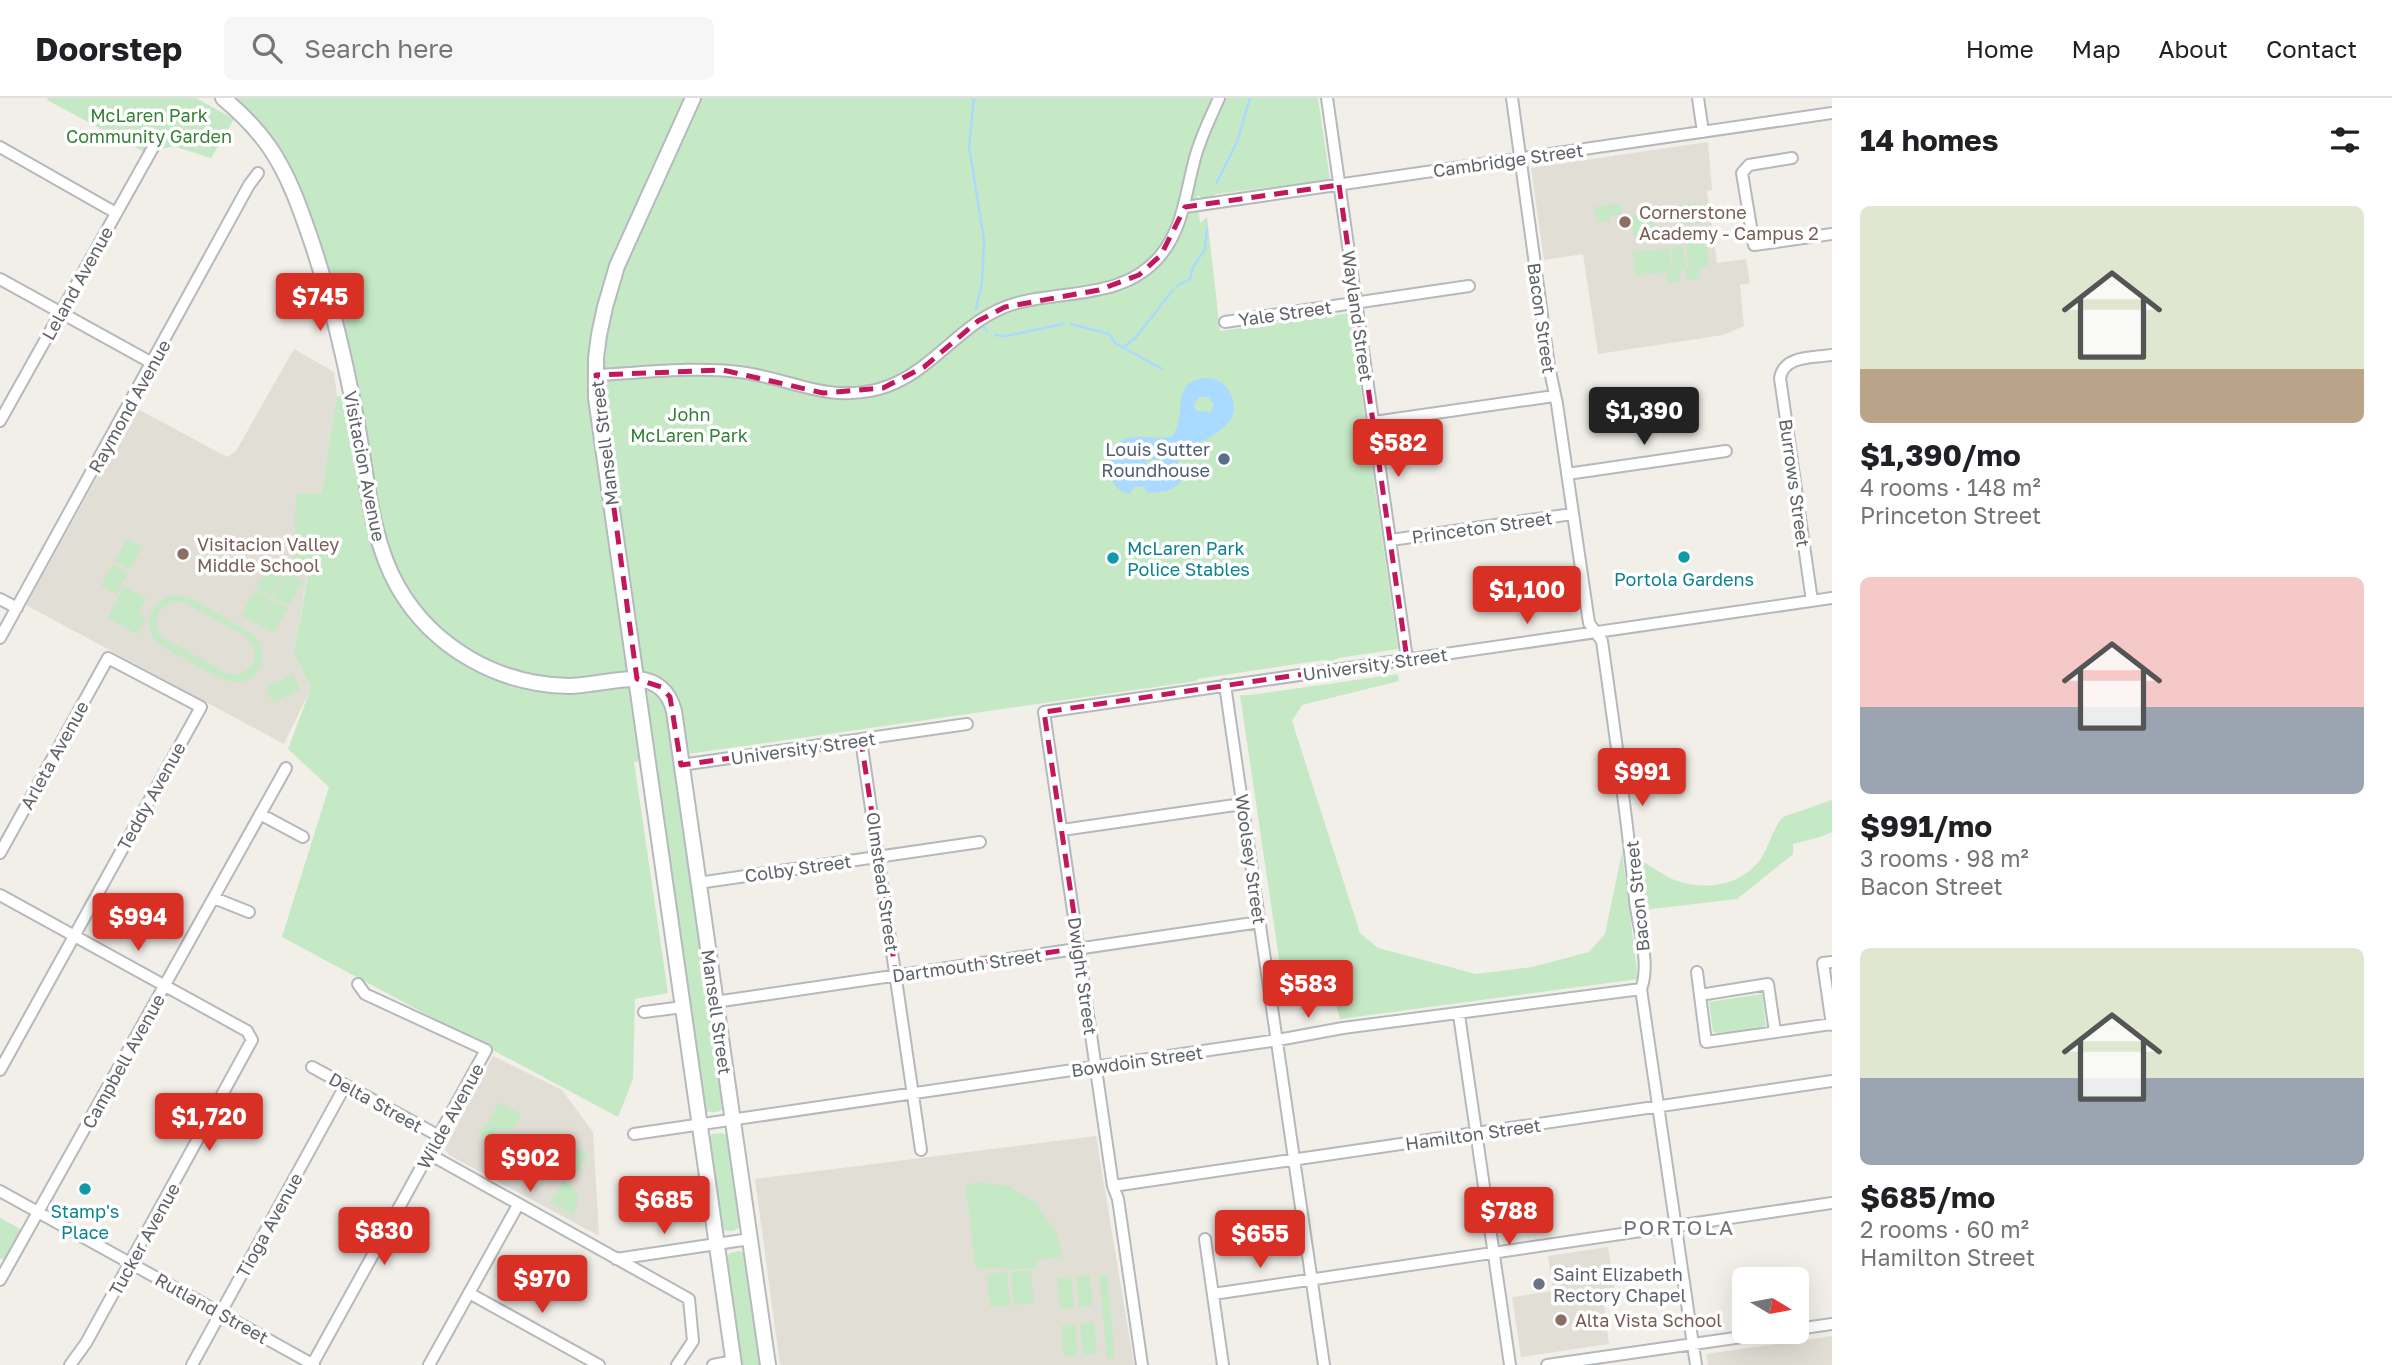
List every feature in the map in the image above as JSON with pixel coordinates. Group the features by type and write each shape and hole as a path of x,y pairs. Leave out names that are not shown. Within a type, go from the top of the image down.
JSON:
{"street":[{"name":"Visitacion Avenue","path":"223,98 249,122 270,149 300,210 323,279 344,357 379,541 391,575 408,603 452,648 480,665 508,676 537,683 569,686 637,679"},
{"name":"Mansell Street","path":"694,98 617,266 605,307 596,375 598,418 734,1363"},
{"path":"596,375 723,370 761,376 823,393 853,394 883,388 923,367 978,321 1005,307 1031,300 1099,290 1127,281 1139,275 1161,255 1170,241 1185,207 1199,143 1219,98"},
{"name":"Wayland Street","path":"1327,98 1408,659"},
{"name":"Bacon Street","path":"1512,98 1589,623 1602,641 1630,835 1646,976 1641,989 1696,1365"},
{"path":"1699,98 1703,132"},
{"name":"Cambridge Street","path":"1185,207 1832,113"},
{"name":"Leland Avenue","path":"2,415 155,144"},
{"path":"0,147 116,213"},
{"path":"1792,158 1749,165 1742,173 1754,245 1832,234"},
{"name":"Raymond Avenue","path":"0,638 258,173"},
{"path":"0,279 152,363"},
{"name":"Yale Street","path":"1225,322 1469,286"},
{"name":"Burrows Street","path":"1812,601 1780,374 1784,366 1796,360 1832,355"},
{"path":"1374,422 1555,396"},
{"path":"1567,474 1726,451"},
{"name":"Princeton Street","path":"1391,540 1572,514"},
{"name":"University Street","path":"1044,712 1832,598"},
{"path":"0,599 17,608"},
{"name":"Teddy Avenue","path":"0,1070 201,707 108,658"},
{"name":"Arleta Avenue","path":"0,853 108,658"},
{"name":"Mansell Street","path":"637,679 661,687 670,697 768,1365"},
{"name":"Woolsey Street","path":"1226,685 1324,1365"},
{"name":"Dwight Street","path":"1044,712 1095,1068 1113,1186 1118,1199 1142,1365"},
{"name":"University Street","path":"681,765 967,724"},
{"name":"Olmstead Street","path":"862,740 921,1150"},
{"name":"Campbell Avenue","path":"0,1280 286,768"},
{"path":"1062,830 1242,804"},
{"path":"260,814 303,837"},
{"name":"Colby Street","path":"698,883 980,842"},
{"path":"0,895 166,986"},
{"path":"215,898 248,912"},
{"name":"Dartmouth Street","path":"715,1002 1260,922"},
{"path":"1697,972 1706,1042 1832,1024 1827,962"},
{"name":"Wilde Avenue","path":"313,1365 486,1050 365,995 358,984"},
{"path":"1700,995 1768,985 1775,1032"},
{"name":"Tucker Avenue","path":"70,1365 86,1343 251,1044 251,1036 247,1031 166,986"},
{"name":"Bowdoin Street","path":"634,1134 1095,1068 1343,1028 1459,1015 1641,989"},
{"path":"644,1012 682,1006"},
{"path":"1459,1015 1510,1365"},
{"name":"Delta Street","path":"312,1067 439,1136"},
{"name":"Hamilton Street","path":"1113,1186 1832,1081"},
{"name":"Tioga Avenue","path":"192,1365 345,1086"},
{"name":"Delta Street","path":"429,1154 689,1299 693,1341 677,1365"},
{"name":"Rutland Street","path":"0,1191 313,1365"},
{"path":"1213,1294 1832,1203"},
{"path":"429,1365 518,1205"},
{"path":"616,1259 750,1239"},
{"path":"1205,1239 1223,1365"},
{"path":"469,1293 599,1365"},
{"path":"1810,1327 1832,1324"},
{"path":"1547,1365 1732,1338"},
{"path":"713,1365 734,1363"}],"highlighted area":[{"path":"1339,185 1407,659 1044,712 1079,948 896,975 861,740 681,765 670,697 661,687 637,679 596,375 723,370 823,393 883,388 924,367 978,321 1005,307 1099,290 1139,275 1161,255 1185,207"}],"shaded area":[{"name":"Cornerstone Academy - Campus 2","path":"1708,142 1712,190 1707,191 1717,263 1746,259 1750,283 1740,285 1744,326 1723,335 1598,354 1583,254 1544,260 1531,168"},
{"name":"Visitacion Valley Middle School","path":"294,349 334,372 337,397 294,654 311,688 284,744 26,605 136,408 227,457 236,451"},
{"path":"493,1056 562,1090 593,1132 599,1236 449,1155 445,1149"},
{"path":"1096,1136 1134,1365 780,1365 755,1179"},
{"name":"Alta Vista School","path":"1608,1247 1615,1294 1603,1296 1609,1344 1521,1357 1512,1297 1553,1291 1548,1256"},
{"path":"1832,1336 1832,1365 1708,1365 1706,1354 1776,1344 1810,1344 1810,1339"}],"green space":[{"name":"McLaren Park Community Garden","path":"196,98 234,119 211,158 173,146 146,153 47,100"},
{"name":"John McLaren Park","path":"233,98 1318,98 1330,180 1215,194 1213,197 1197,196 1200,223 1207,217 1220,331 1350,313 1398,649 1197,681 674,756 724,1108 716,1112 704,1111 652,759 634,762 668,993 635,999 633,1079 618,1117 282,937 329,787 288,749 311,688 294,654 309,569 294,561 296,494 321,494 337,397 359,388 326,262 280,149"},
{"path":"1621,203 1622,214 1610,216 1611,221 1597,223 1594,207"},
{"path":"1700,203 1703,223 1683,225 1681,206"},
{"path":"1654,212 1657,236 1634,239 1631,215"},
{"path":"1704,226 1709,266 1698,267 1700,279 1687,280 1685,269 1679,271 1681,281 1668,283 1666,272 1636,276 1633,252 1669,248 1674,271 1671,247 1683,246 1686,269 1689,269 1684,229"},
{"path":"127,539 142,547 130,569 115,561"},
{"path":"270,563 286,571 272,597 256,588"},
{"path":"113,564 128,573 116,594 101,586"},
{"path":"287,572 303,581 289,606 273,598"},
{"path":"124,586 146,598 138,614 146,619 137,634 108,618"},
{"path":"255,590 271,599 257,624 241,615"},
{"path":"167,597 189,597 253,634 263,655 255,675 247,681 227,680 158,643 151,633 149,619 155,606","holes":["171,603 185,603 245,636 255,652 253,662 247,670 239,674 228,674 162,637 157,625 161,610"]},
{"path":"272,600 288,608 274,633 258,625"},
{"path":"293,674 300,690 273,703 266,687"},
{"path":"1398,674 1399,681 1302,705 1292,721 1360,933 1378,948 1476,974 1532,967 1589,952 1605,934 1622,852 1638,979 1340,1019 1335,1000 1310,1001 1302,994 1290,995 1290,999 1285,999 1240,695"},
{"path":"1832,800 1832,832 1793,844 1793,854 1737,899 1643,910 1638,858 1678,881 1703,886 1728,882 1751,870 1760,860 1783,817"},
{"path":"1762,994 1766,1026 1717,1033 1713,1031 1709,1002"},
{"path":"499,1102 521,1114 512,1128 496,1129 490,1140 479,1134 485,1124 490,1126 488,1123"},
{"path":"722,1133 728,1136 741,1226 732,1231 721,1229 708,1139 712,1134"},
{"path":"575,1147 588,1155 576,1176 563,1169"},
{"path":"563,1181 572,1187 577,1195 577,1204 572,1214 551,1202"},
{"path":"978,1182 1008,1186 1035,1202 1057,1234 1062,1257 1037,1260 1037,1268 980,1269 975,1265 966,1185"},
{"path":"0,1218 24,1231 7,1262 0,1258"},
{"path":"739,1251 746,1254 762,1365 741,1365 726,1257"},
{"path":"1031,1270 1034,1303 1014,1305 1011,1272"},
{"path":"1007,1272 1010,1306 990,1307 987,1274"},
{"path":"1090,1275 1093,1306 1079,1307 1076,1276"},
{"path":"1099,1275 1107,1275 1115,1358 1107,1358"},
{"path":"1071,1277 1074,1308 1060,1309 1057,1278"},
{"path":"1094,1322 1097,1353 1083,1355 1080,1324"},
{"path":"1075,1324 1078,1355 1064,1357 1061,1326"}],"water":[{"path":"1214,379 1228,390 1234,405 1227,424 1219,432 1179,455 1177,463 1184,477 1173,488 1147,493 1143,486 1134,487 1130,494 1122,491 1111,479 1108,462 1110,454 1127,438 1172,436 1177,428 1183,392 1187,385 1195,380","holes":["1200,397 1208,397 1214,405 1210,412 1197,411 1194,407","1157,460 1162,467 1159,474 1149,475 1144,470 1147,461"]}],"waterway":[{"path":"974,98 969,147 984,240 982,283 976,309"},
{"path":"1216,184 1237,142 1250,98"},
{"path":"1177,286 1190,279 1193,267 1205,249 1207,228"},
{"path":"1123,348 1136,337 1173,290"},
{"path":"995,335 1006,336 1063,324"},
{"path":"1071,324 1109,334 1115,343 1162,369"},
{"path":"983,326 987,331"}],"place":[{"name":"Cornerstone Academy - Campus 2","path":"1625,222"},
{"name":"Louis Sutter Roundhouse","path":"1224,459"},
{"name":"Visitacion Valley Middle School","path":"183,554"},
{"name":"Portola Gardens","path":"1684,557"},
{"name":"McLaren Park Police Stables","path":"1113,558"},
{"name":"Stamp's Place","path":"85,1189"},
{"name":"Saint Elizabeth Rectory Chapel","path":"1539,1284"},
{"name":"Alta Vista School","path":"1561,1320"}],"district":[{"name":"PORTOLA","path":"1679,1227"}]}
